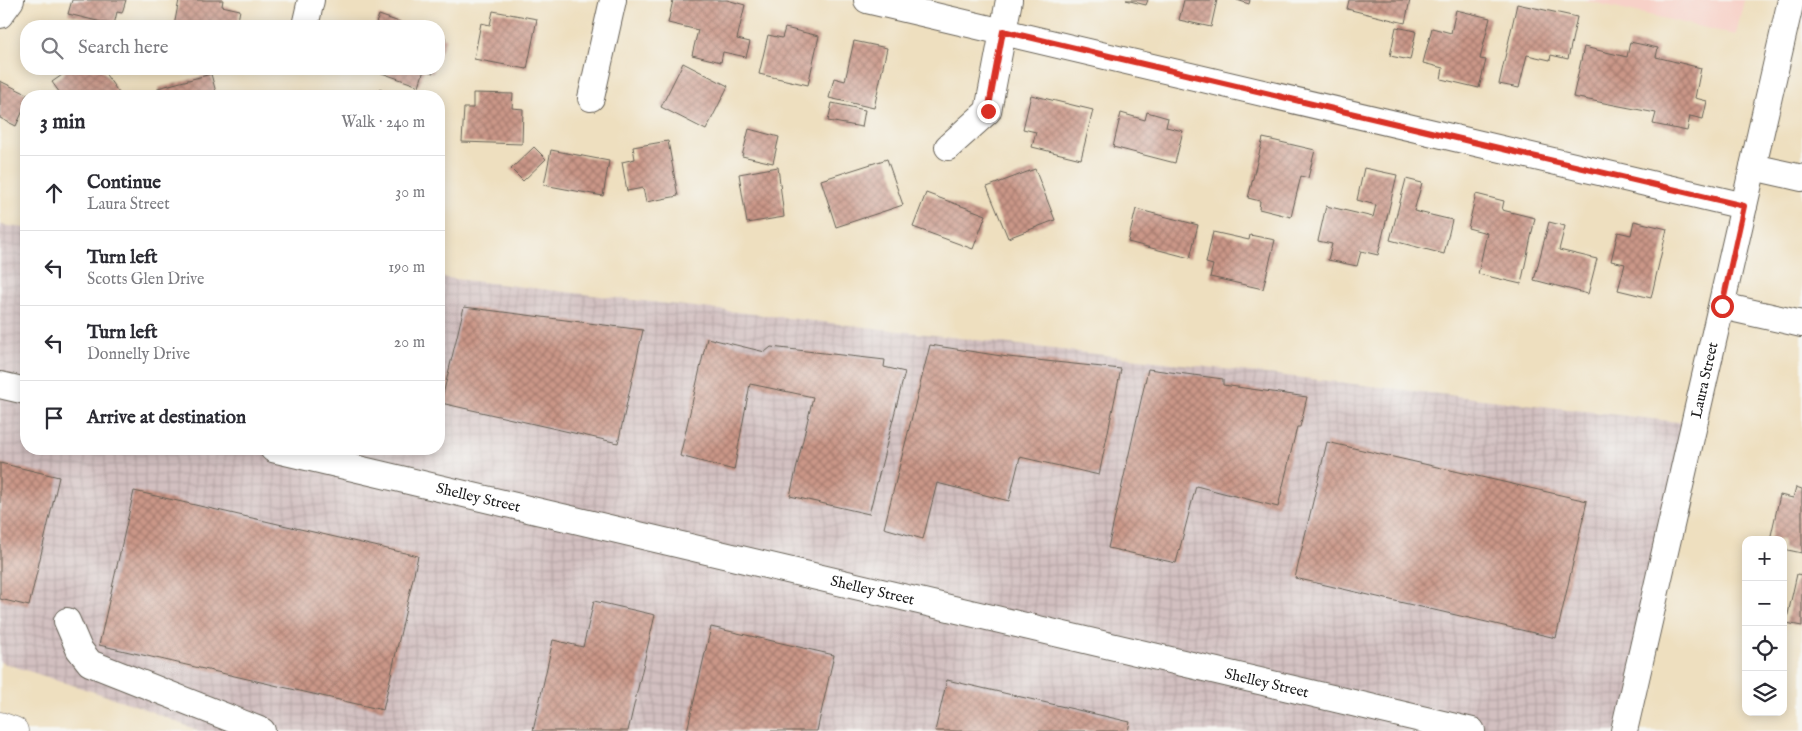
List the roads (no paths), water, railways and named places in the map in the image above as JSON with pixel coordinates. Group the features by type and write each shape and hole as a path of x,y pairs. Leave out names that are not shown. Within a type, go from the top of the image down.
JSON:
{"highway":[{"path":"0,726 14,731"}],"street":[{"path":"0,15 11,0"},
{"path":"307,20 312,0"},
{"path":"591,98 613,0"},
{"path":"867,0 1744,206"},
{"path":"948,147 988,111 1009,0"},
{"name":"Laura Street","path":"1624,731 1791,0"},
{"path":"1754,167 1802,178"},
{"path":"1722,306 1802,324"},
{"path":"0,385 20,390"},
{"name":"Shelley Street","path":"299,455 1472,731"},
{"path":"67,622 79,648 90,662 262,731"}]}
